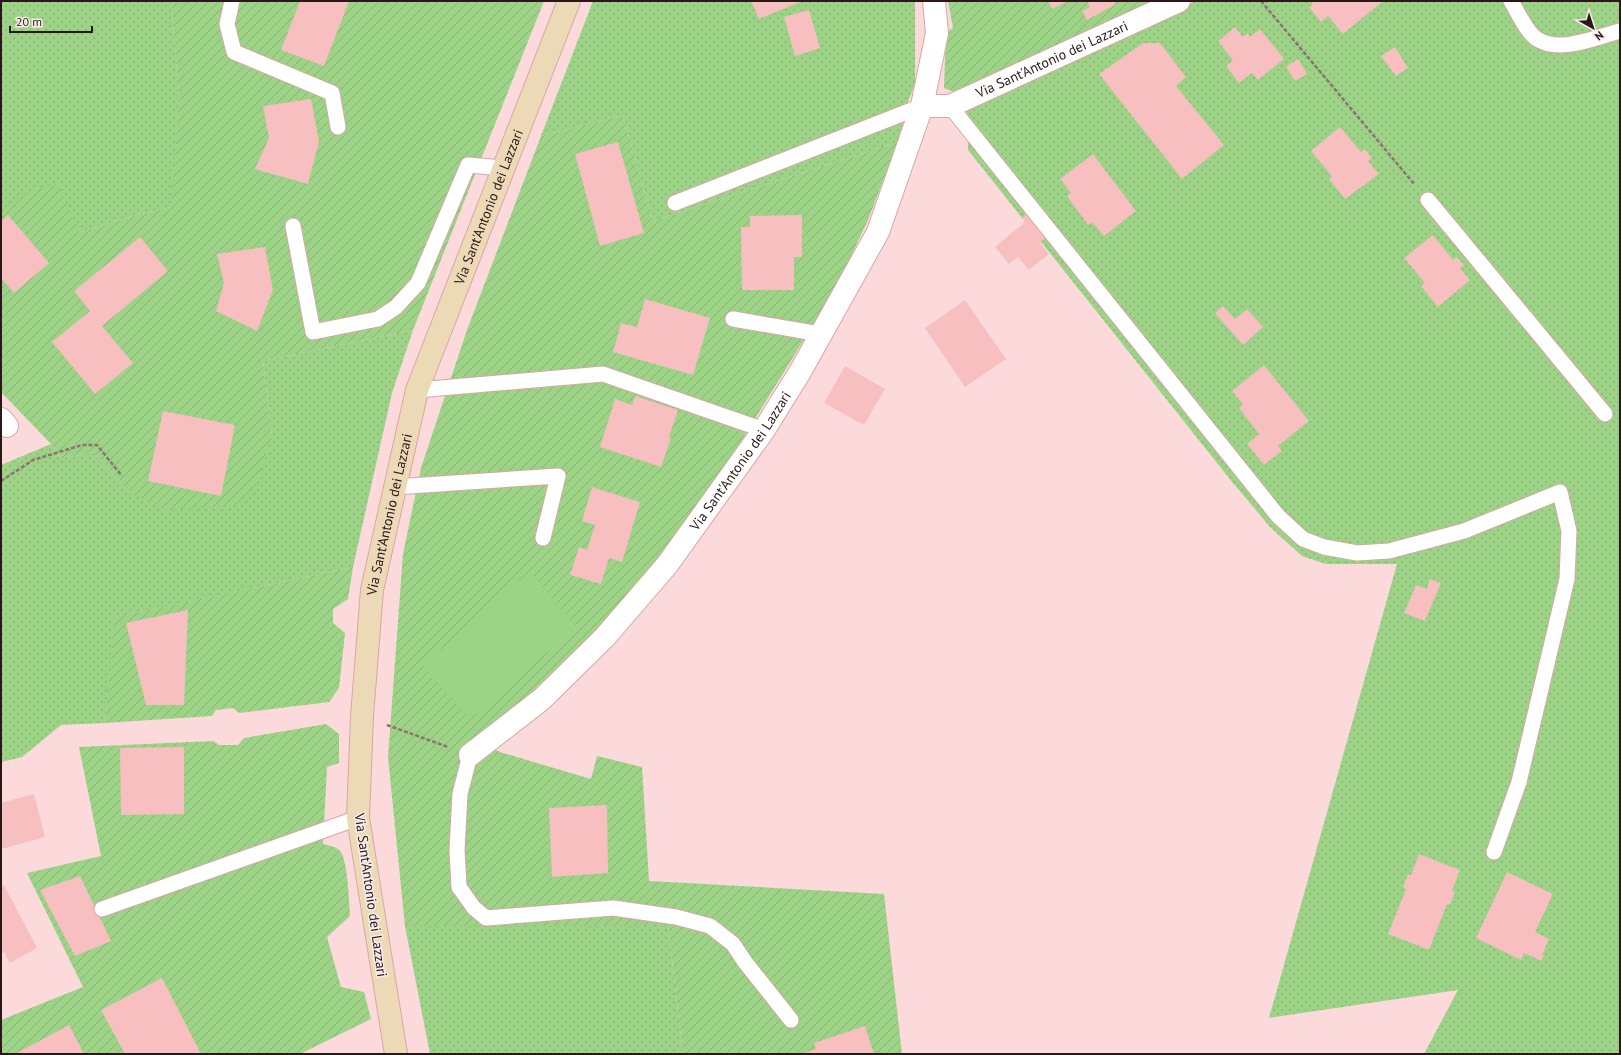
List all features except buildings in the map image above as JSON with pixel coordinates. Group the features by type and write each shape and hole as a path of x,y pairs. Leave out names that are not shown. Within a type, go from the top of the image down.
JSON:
{"street":[{"name":"Via Sant'Antonio dei Lazzari","path":"396,1054 358,818 362,716 372,590 417,390 569,1"},
{"name":"Via Sant'Antonio dei Lazzari","path":"470,755 542,698 605,637 668,565 764,430 800,372 878,232 922,106 937,33 934,1"},
{"name":"Via Sant'Antonio dei Lazzari","path":"922,106 950,106 1180,1"}],"lane":[{"path":"232,1 227,24 234,52 332,93 338,128"},
{"path":"1511,1 1527,28 1536,39 1550,44 1569,45 1620,30"},
{"path":"675,203 922,106"},
{"path":"950,106 1278,516 1303,539 1324,547 1357,553 1389,551 1464,531 1560,492 1569,532 1567,579 1519,782 1494,852"},
{"path":"293,226 313,332 378,319 396,307 418,283 468,164 503,168"},
{"path":"1428,200 1605,414"},
{"path":"732,319 820,334"},
{"path":"417,390 603,374 764,430"},
{"path":"394,487 558,476 543,538"},
{"path":"470,755 460,794 456,850 459,887 474,908 486,918 613,908 676,917 710,926 733,944 745,962 792,1020"},
{"path":"102,909 358,818"}],"path":[{"path":"1261,1 1428,200"},
{"path":"1,481 33,460 82,445 97,444 122,476"},
{"path":"362,716 470,755"}],"green space":[{"path":"1,1 171,1 179,94 172,207 137,215 80,232 1,216"},
{"path":"171,1 544,1 413,330 263,361 272,436 256,488 235,506 166,510 129,492 93,452 61,459 51,444 1,392 1,216 30,191 58,184 80,232 137,215 171,207 179,94"},
{"path":"593,1 915,1 915,84 909,99 898,142 653,221 623,115 541,136"},
{"path":"948,1 1160,1 959,94 944,88 946,33 953,28"},
{"path":"1196,1 1620,1 1620,1054 1424,1054 1458,990 1269,1018 1397,564 1326,564 1302,556 1271,528 1233,483 968,150 967,110 1124,33"},
{"path":"623,115 653,221 898,142 868,220 837,286 732,456 659,558 598,628 534,690 477,740 500,752 591,779 597,756 642,767 649,881 884,894 902,1054 683,1054 668,926 405,926 388,757 403,554 421,468 467,330 541,136"},
{"path":"413,330 392,393 353,567 115,617 105,723 61,725 22,757 1,762 1,465 51,444 61,459 93,452 129,492 272,436 263,361"},
{"path":"353,567 348,599 333,609 333,623 345,633 339,688 329,702 239,713 233,708 216,710 212,716 105,723 114,617"},
{"path":"529,572 577,627 470,719 423,665"},
{"path":"326,724 339,734 339,763 327,767 323,844 336,848 343,856 348,882 350,916 327,937 341,987 364,992 371,1019 300,1054 1,1054 1,1020 83,987 27,873 101,856 79,747 213,741 219,745 238,745 244,738"},
{"path":"405,926 668,926 683,1054 430,1054"}]}
